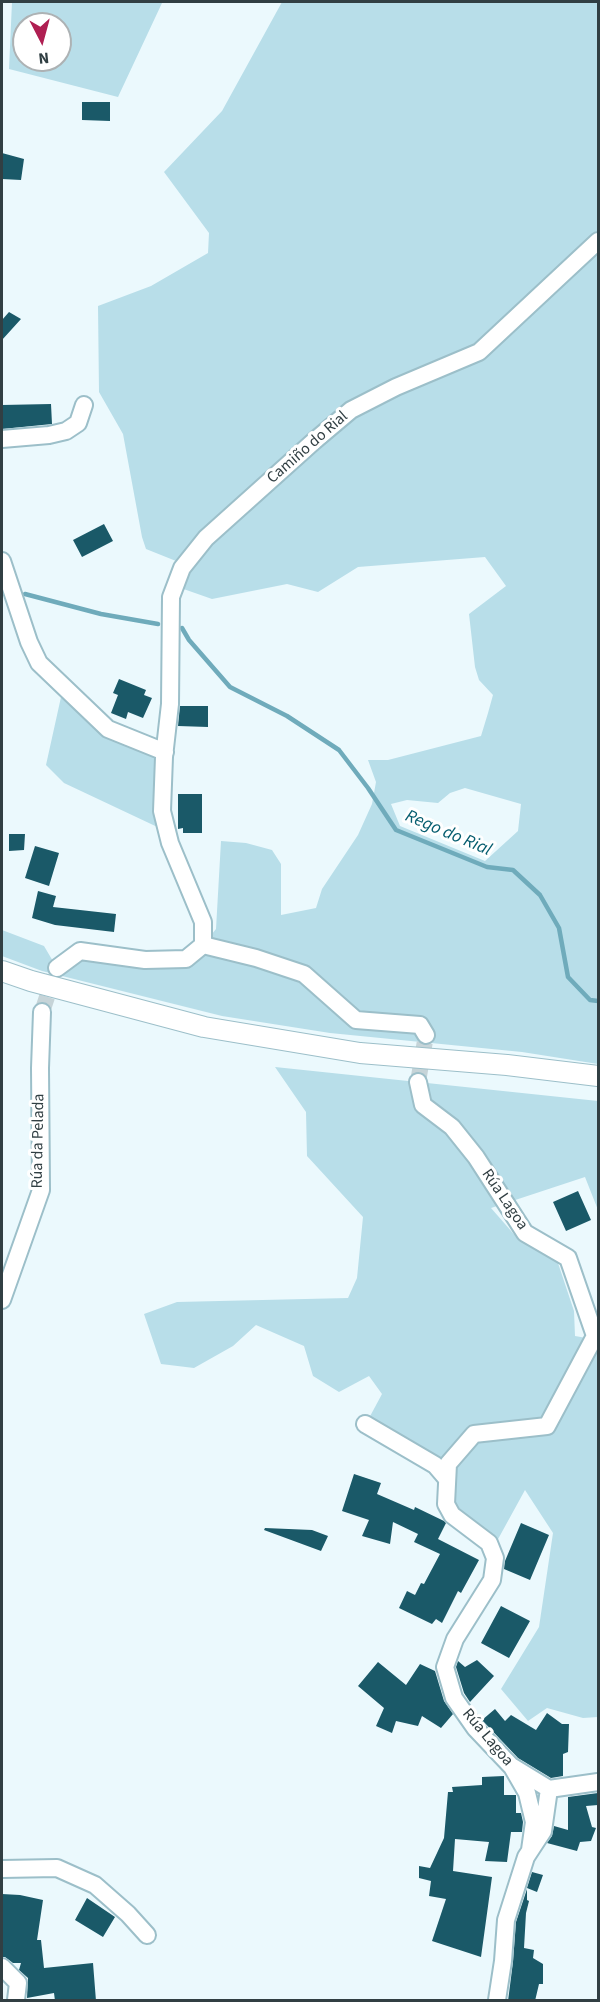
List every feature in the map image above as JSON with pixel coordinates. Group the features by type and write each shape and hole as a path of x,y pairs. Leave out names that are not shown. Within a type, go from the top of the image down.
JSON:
{"main road":[{"path":"2,971 31,981 204,1027 360,1053 507,1065 598,1076"}],"street":[{"name":"Camiño do Rial","path":"202,945 203,922 170,843 162,812 170,704 171,597 182,568 206,538 351,410 396,387 479,352 598,241"},
{"path":"2,439 49,435 66,431 78,423 84,405"},
{"path":"2,561 29,642 39,663 108,729 165,752"},
{"path":"57,968 80,951 145,960 186,959 202,945 256,958 304,974 356,1020 420,1025 426,1035"},
{"name":"Rúa da Pelada","path":"2,1300 40,1190 42,1012"},
{"name":"Rúa Lagoa","path":"418,1082 423,1105 453,1127 476,1157 525,1233 568,1258 595,1336 547,1426 474,1434 448,1464 446,1504 452,1515 489,1543 495,1558 492,1580 455,1639 445,1666 454,1698 475,1728 512,1767 527,1793 534,1821 530,1850"},
{"path":"365,1424 435,1465 447,1479"},
{"path":"512,1767 549,1789 598,1782"},
{"name":"Rúa Lagoa","path":"497,2001 506,1920 526,1857 543,1831 549,1789"},
{"path":"2,1869 57,1868 95,1885 128,1914 147,1935"},
{"path":"2,1968 18,1983 16,2001"}],"shaded area":[{"path":"12,2 162,3 118,97 21,72 72,72 72,12 12,12 12,70 9,69"},
{"path":"282,2 598,2 598,1064 522,1052 330,1033 222,1016 42,971 2,956 2,930 44,946 57,968 80,951 186,959 203,945 216,929 221,841 246,843 272,850 281,864 281,915 316,908 322,889 358,835 372,804 376,782 368,760 388,760 481,736 493,695 479,680 475,667 469,614 506,586 485,557 358,567 318,592 287,584 212,599 175,586 176,561 146,549 123,434 99,392 98,306 151,286 208,253 209,233 164,172 222,111","holes":["465,788 521,804 518,831 485,861 400,826 391,804 407,800 438,803 450,793"]},
{"path":"63,688 108,729 165,752 168,832 64,783 46,765"},
{"path":"275,1067 598,1101 598,1210 585,1177 491,1208 519,1240 558,1263 574,1311 575,1336 598,1340 598,1717 583,1718 547,1708 528,1721 501,1689 539,1627 553,1533 525,1490 497,1541 454,1506 448,1464 368,1420 382,1394 369,1376 339,1392 313,1376 304,1346 256,1325 233,1346 194,1368 161,1364 144,1314 177,1302 348,1298 357,1278 363,1217 307,1156 306,1112"}],"building":[{"path":"82,102 110,102 110,121 82,120"},
{"path":"2,153 24,159 21,180 2,179"},
{"path":"9,312 21,319 2,340 2,320"},
{"path":"51,404 52,424 2,429 2,405"},
{"path":"104,524 113,541 82,557 73,540"},
{"path":"119,679 146,690 144,695 152,698 143,718 128,712 126,719 111,713 118,695 113,693"},
{"path":"180,706 208,706 208,727 178,726"},
{"path":"178,794 202,794 202,833 183,833 183,828 178,829"},
{"path":"9,834 25,834 24,850 9,851"},
{"path":"35,846 59,853 49,886 25,878"},
{"path":"38,891 56,896 53,907 116,914 114,932 55,925 32,918"},
{"path":"578,1191 591,1220 566,1231 553,1202"},
{"path":"354,1474 381,1483 377,1494 414,1510 415,1507 444,1521 446,1523 438,1539 479,1560 461,1593 458,1591 442,1623 436,1619 432,1624 399,1608 407,1591 415,1595 421,1583 424,1584 440,1554 414,1542 418,1534 393,1522 390,1544 362,1536 369,1520 342,1511"},
{"path":"521,1523 549,1535 530,1580 504,1569 505,1561"},
{"path":"265,1528 312,1530 328,1536 321,1551 264,1530"},
{"path":"501,1606 530,1621 509,1658 481,1643"},
{"path":"477,1660 494,1676 470,1702 464,1693 456,1667 458,1661 465,1667"},
{"path":"378,1662 406,1685 420,1664 435,1671 444,1701 453,1714 441,1728 422,1716 418,1726 396,1721 392,1733 376,1726 384,1708 358,1686"},
{"path":"495,1709 505,1721 511,1715 536,1730 547,1713 562,1724 569,1724 568,1752 563,1754 563,1776 551,1778 518,1758 482,1720"},
{"path":"504,1776 504,1795 516,1795 516,1813 521,1813 523,1822 522,1832 511,1832 507,1862 485,1861 489,1842 455,1839 453,1871 492,1877 481,1957 432,1941 446,1899 429,1896 431,1881 419,1878 419,1866 430,1868 444,1838 448,1792 453,1792 452,1787 482,1785 482,1777"},
{"path":"598,1793 598,1805 586,1806 592,1827 596,1828 591,1841 580,1842 577,1851 547,1843 552,1836 554,1826 568,1830 568,1797"},
{"path":"532,1872 543,1875 537,1892 527,1888"},
{"path":"527,1889 527,1900 529,1901 524,1948 534,1950 533,1958 543,1964 543,1984 539,1984 535,2001 508,2001 516,1922"},
{"path":"2,1894 43,1900 37,1940 41,1940 44,1968 93,1963 96,2001 55,2001 54,1993 27,1998 28,1978 19,1970 21,1963 13,1963 2,1957"},
{"path":"87,1898 115,1917 103,1937 75,1920"}],"waterway":[{"name":"Rego do Rial","path":"25,594 101,614 158,624"},
{"name":"Rego do Rial","path":"182,628 189,640 230,687 287,716 339,750 396,830 487,867 513,870 540,895 559,928 568,977 590,1000 598,1001"}],"tunnel":[{"path":"42,1012 54,976"},
{"path":"418,1082 426,1035"}]}
